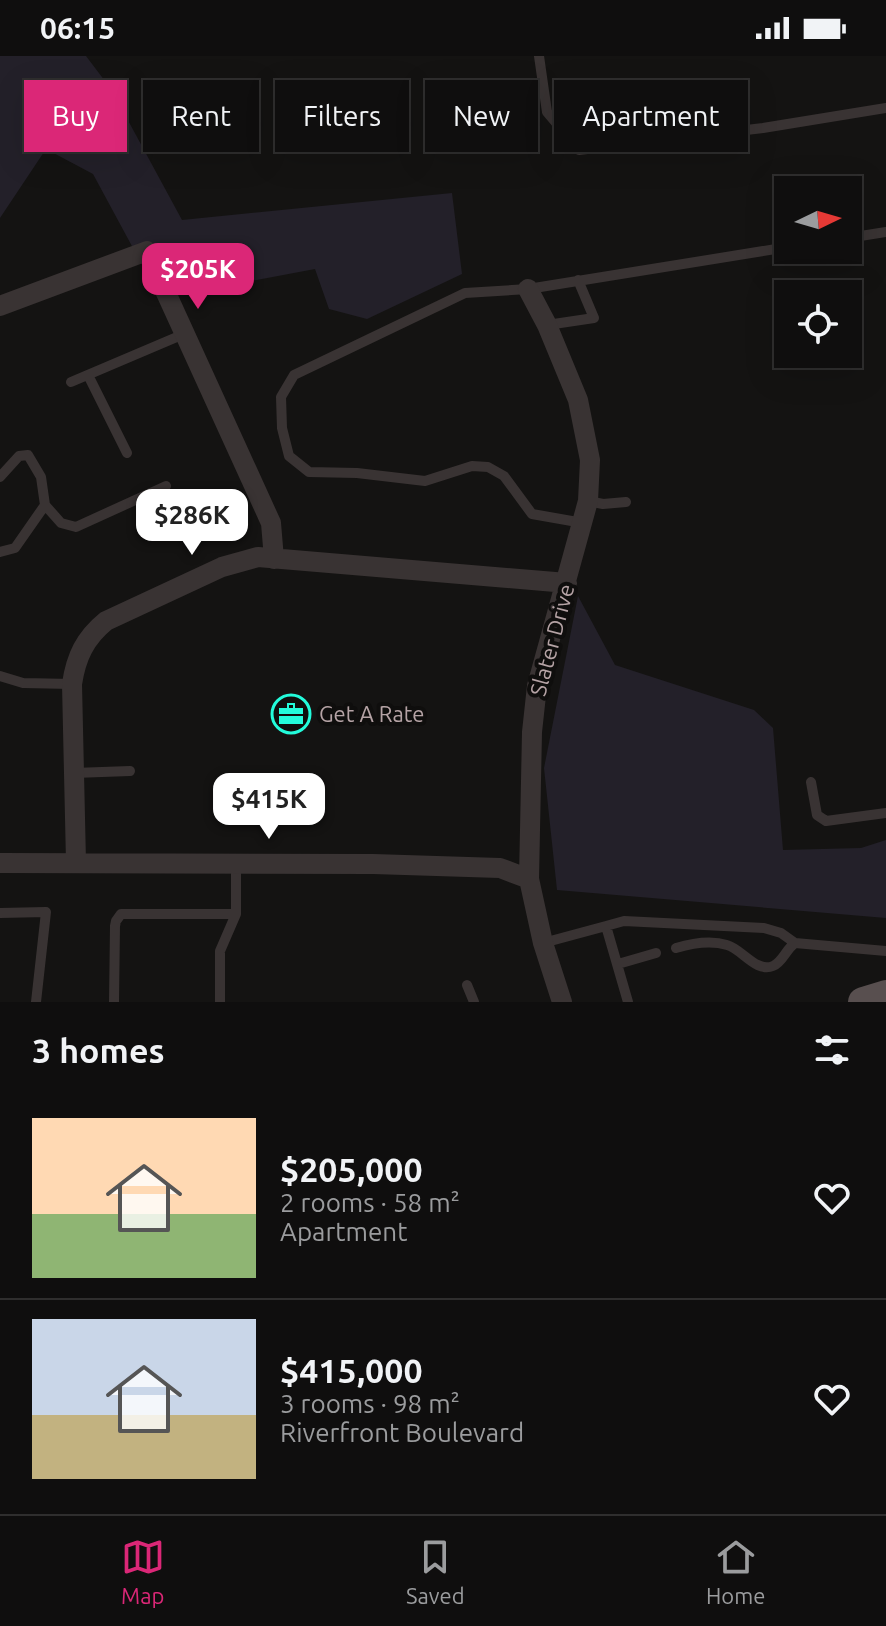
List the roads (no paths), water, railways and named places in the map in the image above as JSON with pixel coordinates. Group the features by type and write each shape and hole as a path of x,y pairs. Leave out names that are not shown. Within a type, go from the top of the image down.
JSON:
{"main road":[{"path":"863,1002 886,995"}],"street":[{"path":"0,306 147,251 271,523 274,559"},
{"name":"Slater Drive","path":"528,289 547,325 578,400 590,460 588,501 583,523 535,701 530,783 529,879 543,943 562,1002"},
{"path":"76,862 72,684 81,651 96,629 106,621 222,567 258,557 567,583"},
{"path":"0,863 236,862 500,868 529,879"}],"lane":[{"path":"539,56 547,112 579,150 763,128 886,108"},
{"path":"862,236 886,232"},
{"path":"583,523 532,514 504,476 488,467 472,466 425,481 357,473 309,472 296,464 285,446 281,397 294,375 465,293 528,289 774,249"},
{"path":"547,325 594,318 578,280"},
{"path":"71,382 184,334"},
{"path":"88,375 127,453"},
{"path":"0,477 19,456 28,455 41,477 45,505 61,523 76,527 166,486"},
{"path":"588,501 603,504 626,502"},
{"path":"0,552 15,548 45,505"},
{"path":"0,676 23,683 72,684"},
{"path":"74,773 130,771"},
{"path":"811,782 817,815 826,821 886,813"},
{"path":"220,1002 220,951 236,914 236,862"},
{"path":"0,913 46,912 36,1002"},
{"path":"114,1002 115,926 121,914 236,914"},
{"path":"543,943 624,921 764,928 781,933 795,943 886,951"},
{"path":"606,926 628,1002"},
{"path":"676,948 702,942 729,945 767,968 776,965 795,943"},
{"path":"618,964 656,953"},
{"path":"467,985 474,1002"}],"place":[{"name":"Get A Rate","path":"291,714"}]}
